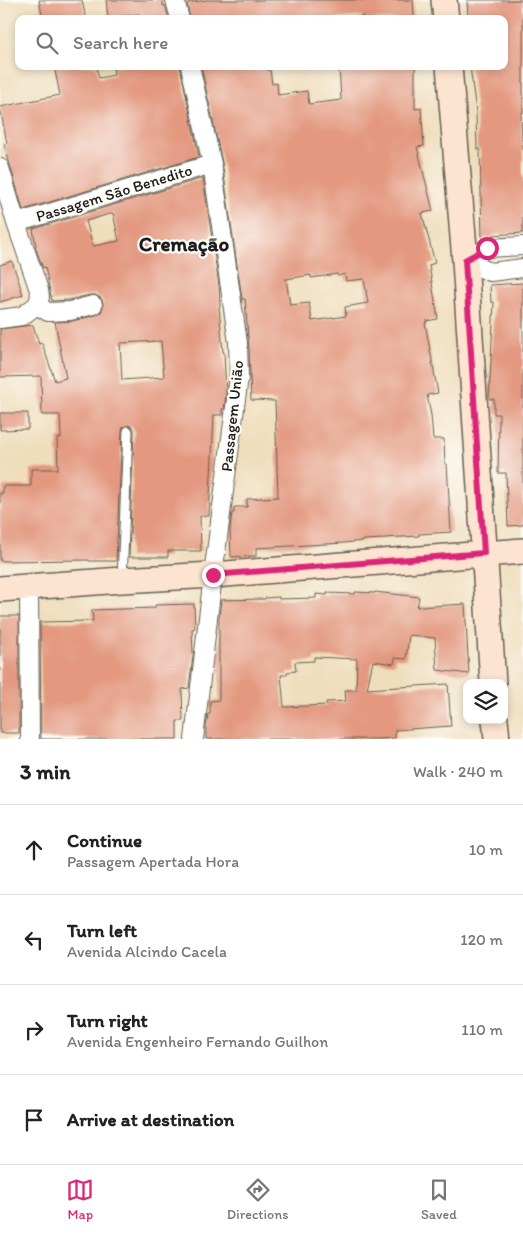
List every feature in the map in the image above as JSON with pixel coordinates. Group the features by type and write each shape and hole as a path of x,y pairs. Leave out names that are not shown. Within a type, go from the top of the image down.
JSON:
{"main road":[{"path":"444,0 446,15"},
{"path":"449,70 465,260 493,679"},
{"path":"0,589 523,551"},
{"path":"496,724 497,739"}],"street":[{"path":"176,0 179,15"},
{"name":"Passagem União","path":"191,70 212,164 238,343 240,377 213,575 194,739"},
{"name":"Passagem São Benedito","path":"16,223 212,164"},
{"path":"0,168 40,297 37,305 22,316 0,319"},
{"path":"465,260 487,248 523,246"},
{"path":"465,260 490,272 523,268"},
{"path":"37,305 48,312 70,311 94,306"},
{"path":"29,587 30,739"}],"lane":[{"path":"122,580 128,431"}],"building":[{"path":"39,0 82,0 85,15 42,15"},
{"path":"106,0 163,0 163,6 165,5 168,15 139,14 108,15"},
{"path":"206,0 413,0 414,15 189,15 187,3"},
{"path":"467,0 523,0 523,113 521,113 523,141 523,233 493,235 493,237 482,239 480,149 477,149 476,112 471,70 508,70 508,15 468,15"},
{"path":"55,70 97,70 99,78 114,75 113,70 181,70 199,157 23,210 4,144 7,143 0,107 60,95"},
{"path":"202,70 270,70 272,84 277,83 278,95 307,91 309,104 341,100 339,70 415,70 415,109 421,108 424,146 417,147 433,211 422,213 435,263 429,265 438,319 426,321 427,323 425,323 438,393 427,395 433,439 444,439 451,532 343,543 256,548 256,556 231,557 230,530 234,507 247,507 247,499 278,497 275,401 251,400 245,299 242,299 222,162","holes":["345,274 346,281 364,279 368,303 345,307 346,316 312,321 309,303 290,305 286,279 311,275 311,278"]},
{"path":"203,178 219,286 226,395 222,415 214,415 209,516 200,516 201,551 168,551 168,557 129,557 134,431 132,426 128,425 123,427 122,431 116,561 0,561 0,493 3,493 3,486 31,486 31,469 58,469 57,438 61,438 60,415 42,415 41,376 0,377 0,329 33,325 39,344 42,343 55,381 66,378 55,322 72,321 96,315 101,312 103,307 101,298 95,295 52,301 45,267 43,268 35,247 33,229","holes":["113,213 119,241 93,246 86,221","161,341 164,377 122,380 120,343"]},
{"path":"12,261 23,295 0,302 0,265"},
{"path":"523,283 523,525 508,526 506,473 498,473 499,414 494,414 494,399 489,399 494,302 491,302 490,285"},
{"path":"0,413 28,413 28,429 0,430"},
{"path":"355,592 375,592 419,597 417,607 465,604 469,674 437,670 435,638 409,635 406,659 395,658 394,664 373,661 367,689 448,684 451,726 395,730 395,738 206,739 210,701 219,700 219,618 221,600 279,597 279,599 316,598 316,594 327,595 327,593 355,594","holes":["314,657 357,659 356,690 345,690 346,701 326,702 327,705 284,707 281,675 287,675 287,672 296,671 295,662 314,661"]},
{"path":"194,604 195,628 192,629 193,655 189,688 182,689 183,721 177,721 177,739 41,739 40,622 93,621 92,610 155,608 155,605"},
{"path":"0,616 19,616 19,733 0,733"}],"district":[{"name":"Cremação","path":"184,243"}],"route":[{"path":"213,575 484,553 465,260 487,248"}]}
